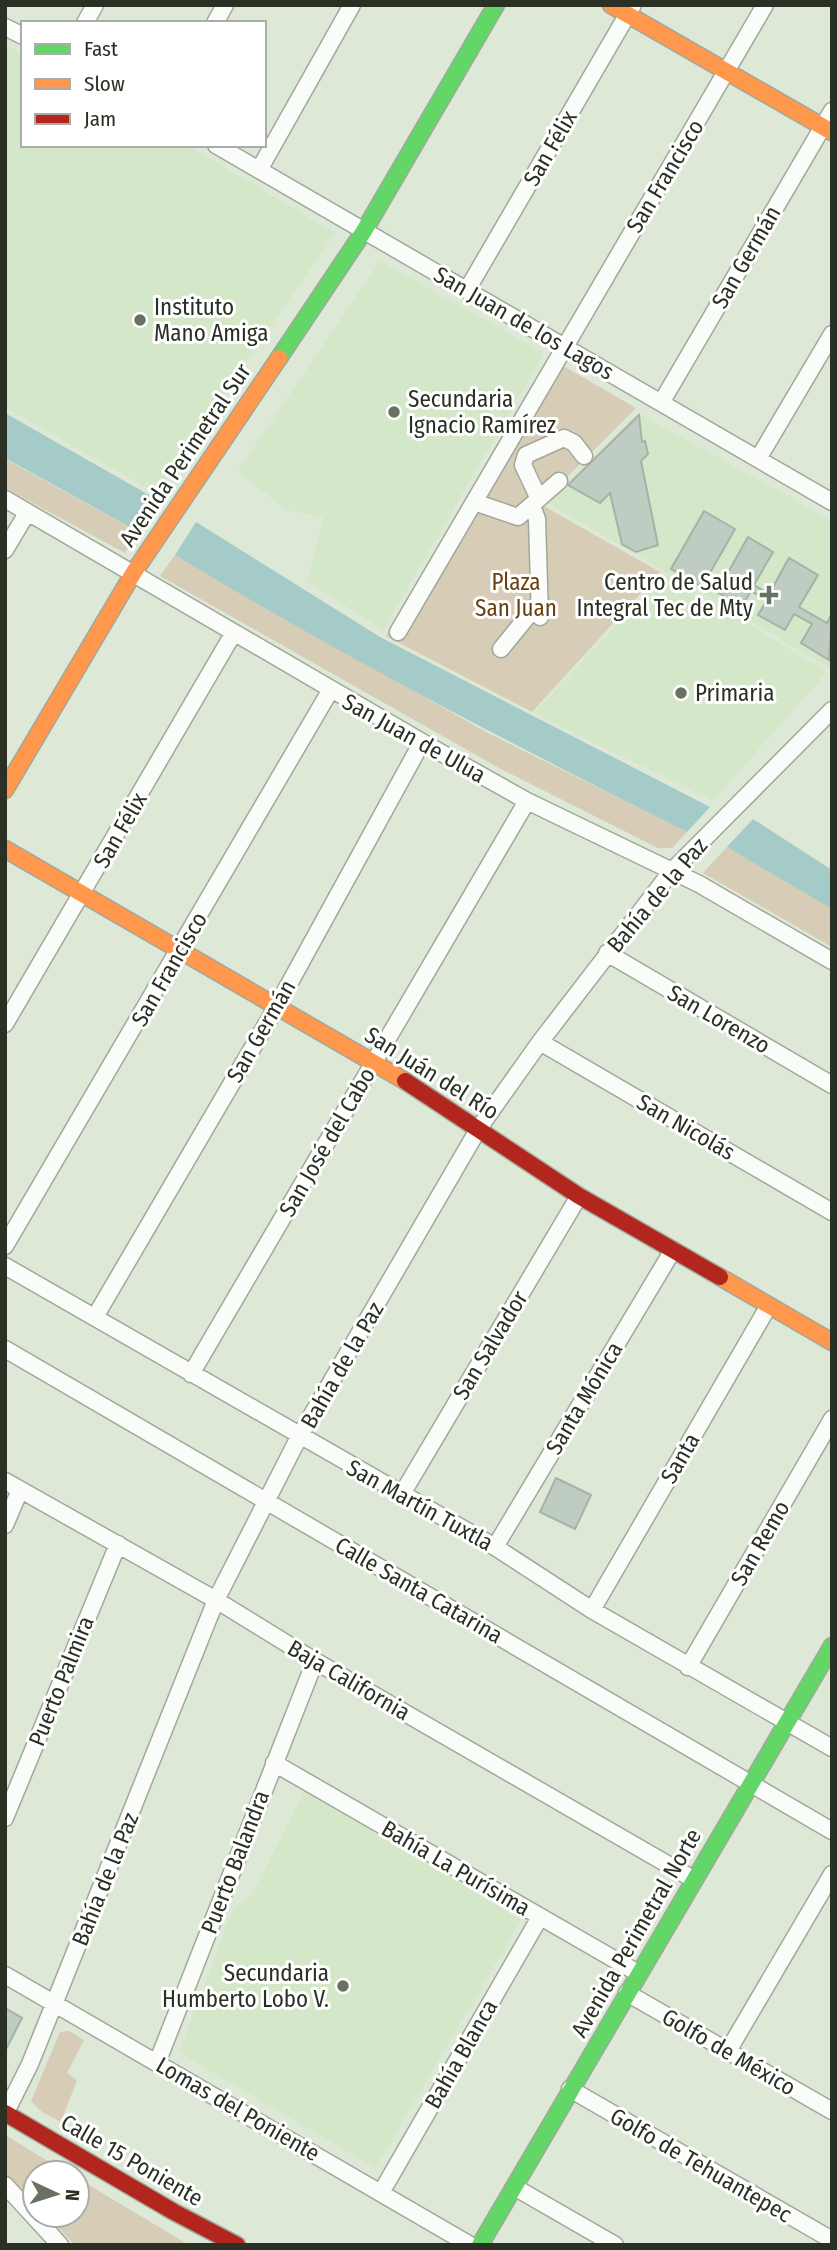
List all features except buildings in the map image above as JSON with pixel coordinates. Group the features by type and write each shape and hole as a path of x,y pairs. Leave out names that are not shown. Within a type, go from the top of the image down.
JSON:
{"street":[{"path":"86,21 95,5"},
{"path":"216,21 225,5"},
{"path":"259,170 352,5"},
{"name":"Avenida Perimetral Sur","path":"5,790 134,572 364,231 496,5"},
{"path":"611,5 630,10 726,73 827,130"},
{"name":"San Francisco","path":"398,632 765,5"},
{"name":"San Félix","path":"467,290 630,10"},
{"path":"5,27 21,35"},
{"name":"San Germán","path":"661,403 827,130 832,111"},
{"name":"San Juan de los Lagos","path":"219,147 832,502"},
{"path":"758,459 832,334"},
{"path":"501,649 540,609 536,502 523,466 526,455 564,438 575,443 584,456"},
{"path":"474,502 518,517 559,481"},
{"name":"San Juan de Ulua","path":"5,499 134,572 330,691 527,801 699,884 832,961"},
{"path":"5,550 27,513"},
{"name":"San Félix","path":"5,1024 85,893 233,634"},
{"name":"San Francisco","path":"5,1247 330,691"},
{"name":"Bahía de la Paz","path":"5,2114 17,2096 216,1600 299,1437 480,1128 540,1042 671,872 832,710"},
{"name":"San Germán","path":"95,1317 277,1006 422,742"},
{"name":"San José del Cabo","path":"191,1374 527,801"},
{"name":"San Juán del Río","path":"5,849 374,1062 480,1128 579,1196 832,1342"},
{"name":"San Lorenzo","path":"607,953 832,1085"},
{"name":"San Nicolás","path":"540,1042 832,1212"},
{"name":"San Salvador","path":"402,1494 579,1196"},
{"name":"Santa Mónica","path":"495,1547 673,1250"},
{"name":"San Martín Tuxtla","path":"5,1266 495,1547 688,1667 832,1748"},
{"name":"Santa","path":"593,1610 768,1307"},
{"name":"Calle Santa Catarina","path":"5,1349 832,1831"},
{"name":"San Remo","path":"688,1667 832,1419"},
{"path":"5,1525 12,1486"},
{"name":"Baja California","path":"12,1486 216,1600 315,1661 693,1880"},
{"name":"Puerto Palmira","path":"5,1818 118,1544"},
{"name":"Avenida Perimetral Norte","path":"481,2245 832,1646"},
{"name":"Puerto Balandra","path":"157,2063 315,1661"},
{"name":"Bahía La Purísima","path":"274,1763 638,1973"},
{"path":"728,2051 832,1874"},
{"name":"Bahía Blanca","path":"382,2191 540,1917"},
{"name":"Lomas del Poniente","path":"5,1975 382,2191 470,2245"},
{"name":"Golfo de México","path":"627,1993 728,2051 830,2104"},
{"name":"Golfo de Tehuantepec","path":"570,2089 832,2240"},
{"name":"Calle 15 Poniente","path":"5,2114 174,2212 237,2245"},
{"path":"5,2185 60,2245"},
{"path":"516,2188 615,2245"}],"shaded area":[{"name":"Instituto Mano Amiga","path":"5,44 21,54 21,147 190,147 335,233 156,493 5,407"},
{"name":"Secundaria Ignacio Ramírez","path":"380,261 544,353 383,630 307,581 323,517 286,510 238,471"},
{"name":"Centro de Salud Integral Tec de Mty","path":"638,413 832,521 832,669 546,502"},
{"name":"Primaria","path":"664,574 827,672 713,801 534,713"},
{"name":"Secundaria Humberto Lobo V.","path":"305,1791 521,1920 375,2168 179,2052 234,1907 250,1898"}],"green space":[{"name":"Plaza San Juan","path":"549,358 636,408 540,504 660,572 532,712 386,636"},
{"path":"5,459 139,532 125,553 5,488"},
{"path":"175,555 486,732 687,832 672,848 658,848 501,769 160,576"},
{"path":"727,847 832,906 832,947 703,873"},
{"path":"69,2031 84,2040 67,2073 77,2080 61,2122 42,2112 31,2101 60,2032"},
{"path":"5,2135 45,2159 21,2159 21,2190 5,2174"},
{"path":"91,2186 189,2245 75,2245 60,2229 91,2229"}],"water":[{"path":"5,413 156,499 139,532 5,458"},
{"path":"196,522 380,637 710,807 687,832 365,664 175,555"},
{"path":"753,819 832,870 832,909 727,847"}],"traffic: fast":[{"path":"279,358 364,231 496,5"},
{"path":"480,2245 832,1646"}],"traffic: slow":[{"path":"611,5 832,132"},
{"path":"5,790 134,572 279,358"},
{"path":"5,849 405,1081"},
{"path":"720,1277 832,1342"}],"traffic: jam":[{"path":"405,1081 579,1196 720,1277"},
{"path":"5,2113 174,2212 237,2245"}],"place":[{"name":"Instituto Mano Amiga","path":"140,320"},
{"name":"Secundaria Ignacio Ramírez","path":"394,412"},
{"name":"Centro de Salud Integral Tec de Mty","path":"769,595"},
{"name":"Primaria","path":"681,693"},
{"name":"Secundaria Humberto Lobo V.","path":"343,1986"}]}
